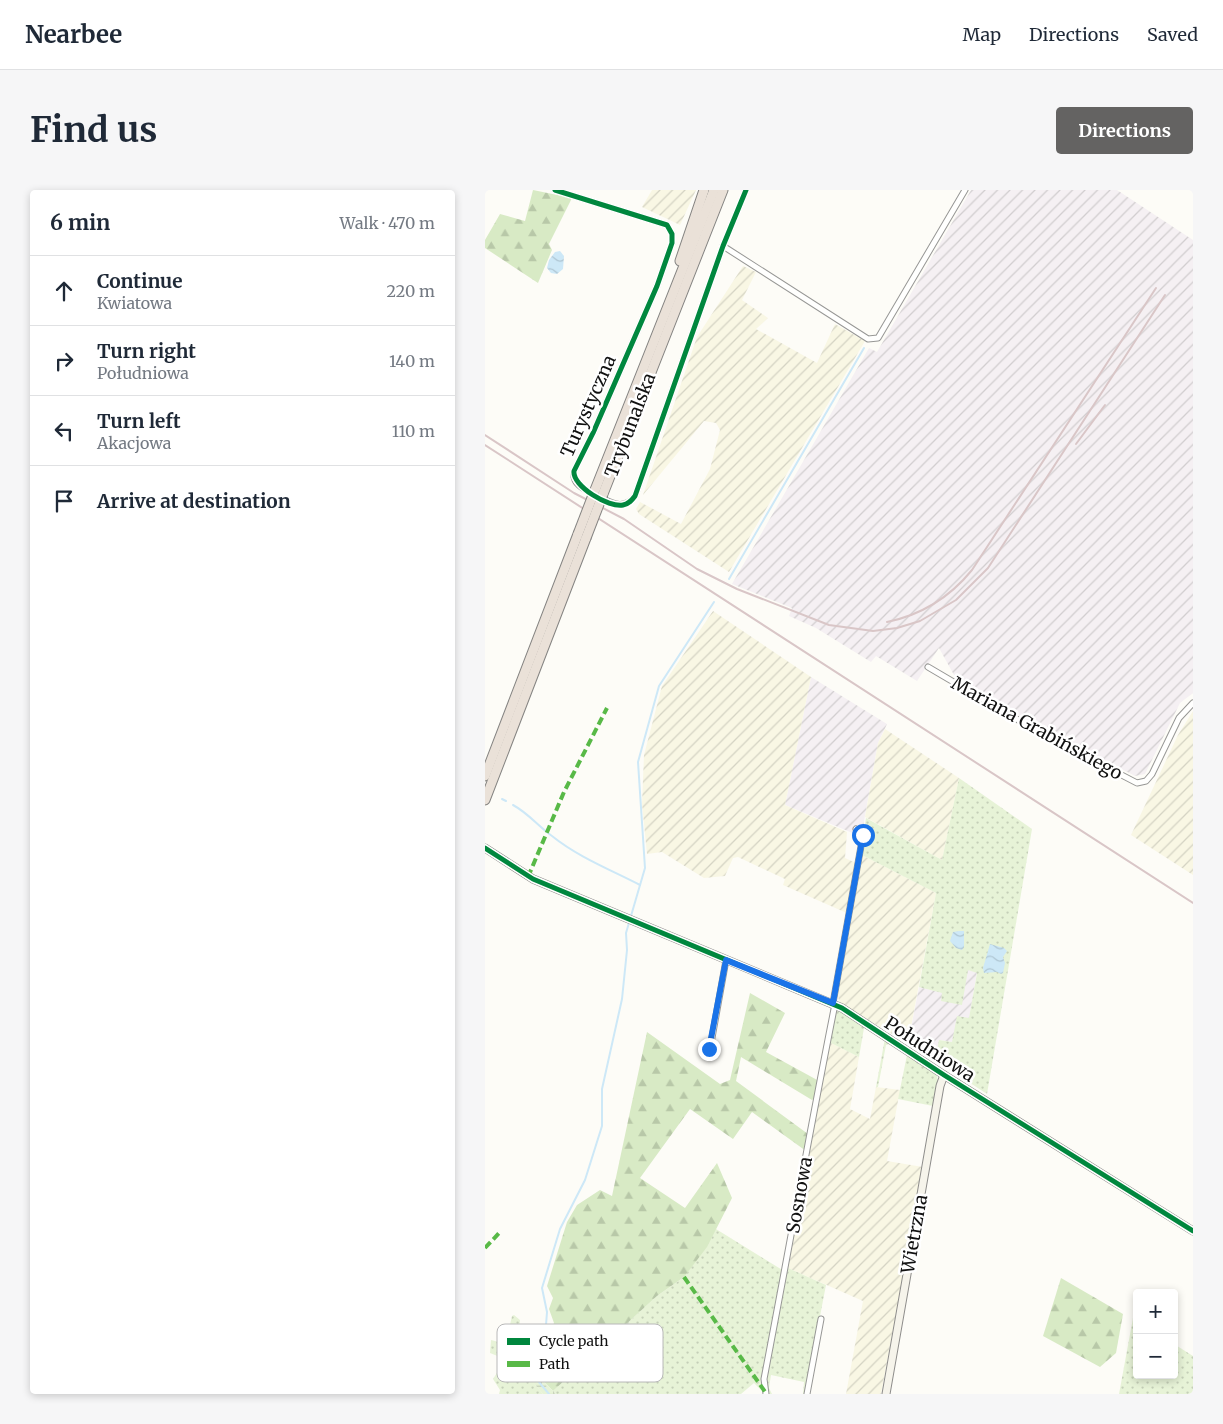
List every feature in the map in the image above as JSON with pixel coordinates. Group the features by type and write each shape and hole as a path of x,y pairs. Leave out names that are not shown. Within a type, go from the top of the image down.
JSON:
{"highway":[{"path":"668,303 684,246 704,190"},
{"name":"Trybunalska","path":"485,776 582,536 668,303 714,190"},
{"name":"Trybunalska","path":"599,492 723,190"},
{"name":"Trybunalska","path":"485,800 582,536"}],"street":[{"name":"Turystyczna","path":"555,190 667,225 673,234 673,243 657,286 593,433 574,471 573,477 581,487 613,504 628,504 635,496 723,246"},
{"path":"746,190 723,246 868,339 874,340 878,338 965,190"},
{"name":"Mariana Grabińskiego","path":"928,667 1037,731 1137,783 1146,782 1152,774 1179,718 1193,702"},
{"name":"Sosnowa","path":"767,1394 764,1387 802,1185 816,1094 863,835 856,829"},
{"name":"Południowa","path":"485,848 533,879 625,919 834,1003 944,1075 1193,1231"},
{"path":"709,1049 726,960"},
{"name":"Wietrzna","path":"886,1394 940,1086 944,1075"},
{"path":"807,1394 821,1319"}],"shaded area":[{"path":"652,190 696,190 680,225 642,207"},
{"path":"971,190 1117,190 1193,240 1193,693 1180,703 1145,774 1135,776 1016,714 954,675 939,648 917,681 876,656 871,662 816,628 789,616 792,608 732,584 869,348 877,352"},
{"path":"743,266 756,272 742,300 768,318 756,329 817,363 835,324 865,341 729,572 639,514 636,509 640,502 681,524 710,469 720,430 716,423 704,421 643,495 697,337"},
{"path":"713,611 811,677 785,805 847,832 845,858 858,864 860,854 936,893 908,1043 840,1004 837,993 843,965 840,964 849,914 783,885 785,879 738,857 733,858 725,876 704,878 662,852 647,854 642,804 644,755 662,686"},
{"path":"811,677 887,724 878,743 863,827 857,825 855,834 785,805"},
{"path":"1193,711 1193,875 1131,835 1178,735"},
{"path":"885,729 959,778 942,860 865,817 878,743"},
{"path":"968,970 977,972 969,1019 952,1042 939,1040 935,1060 908,1043 919,987 943,993"},
{"path":"829,1042 859,1057 850,1109 870,1119 876,1087 900,1090 887,1161 923,1167 881,1394 846,1394 863,1301 788,1268"}],"green space":[{"path":"533,190 572,198 549,244 552,250 538,283 485,248 485,240 500,214 525,221"},
{"path":"959,778 1032,829 987,1094 935,1060 939,1040 952,1042 957,1016 969,1018 977,973 968,970 962,1005 941,1001 942,993 919,987 936,893 860,854 866,818 942,860"},
{"path":"750,993 785,1013 766,1052 819,1081 815,1098 812,1100 741,1057 736,1081 808,1134 806,1151 752,1112 733,1139 690,1109 640,1178 685,1208 717,1163 732,1198 707,1247 684,1277 657,1296 626,1324 553,1324 549,1309 553,1298 547,1286 567,1222 577,1205 600,1190 612,1196 647,1032 720,1084 730,1080"},
{"path":"842,1010 882,1036 881,1038 864,1028 859,1057 829,1042 835,1012"},
{"path":"885,1038 936,1073 938,1081 933,1106 898,1099 907,1055 890,1044 886,1045 878,1087 876,1087"},
{"path":"716,1229 784,1271 762,1379 765,1394 754,1383 741,1394 556,1394 553,1391 563,1382 663,1382 663,1324 626,1324 657,1296 684,1277"},
{"path":"788,1268 826,1285 805,1394 803,1394 804,1382 771,1375 769,1388 772,1394 768,1394 766,1384"},
{"path":"1061,1278 1123,1314 1116,1353 1100,1367 1043,1336"},
{"path":"514,1315 520,1320 520,1324 510,1324"},
{"path":"1133,1318 1133,1379 1178,1379 1178,1347 1193,1356 1193,1394 1119,1394"},
{"path":"491,1340 497,1342 497,1356 490,1353"},
{"path":"497,1373 497,1382 533,1382 543,1394 499,1394 500,1390 493,1379"},
{"path":"533,1382 544,1382 556,1394 543,1394"},
{"path":"544,1382 563,1382 553,1391"}],"water":[{"path":"560,251 564,256 563,269 557,274 551,273 547,268 549,260 555,252"},
{"path":"964,931 964,947 962,950 956,948 950,941 953,932"},
{"path":"990,944 1004,948 1007,951 1003,957 1005,963 1003,973 1001,974 997,972 984,973 983,968"}],"waterway":[{"path":"729,579 864,348"},
{"path":"546,1324 547,1312 542,1288 560,1229 585,1180 602,1126 602,1089 622,999 627,950 626,933 645,868 638,762 659,686 714,602"},
{"path":"502,799 506,801"},
{"path":"513,805 562,844 640,885"},
{"path":"539,1382 549,1394"}],"railway":[{"path":"887,622 912,615 934,604 954,589 972,570 1156,288"},
{"path":"485,435 574,493 624,519 697,569 737,589 829,625 873,631 897,628 920,621 956,600 988,568 1165,295"},
{"path":"1076,444 1105,405"},
{"path":"485,445 1193,903"}],"marked path":[{"path":"528,877 564,792 607,708"},
{"path":"485,1248 501,1231"},
{"path":"684,1277 766,1393"}],"cycle path":[{"path":"555,190 667,225 672,234 672,243 657,286 593,433 574,471 575,477 585,489 601,500 617,505 627,504 635,496 723,246 746,190"},
{"path":"485,848 533,879 842,1008 944,1075 1193,1231"}],"route":[{"path":"709,1049 726,960 833,1003 863,835"}]}
